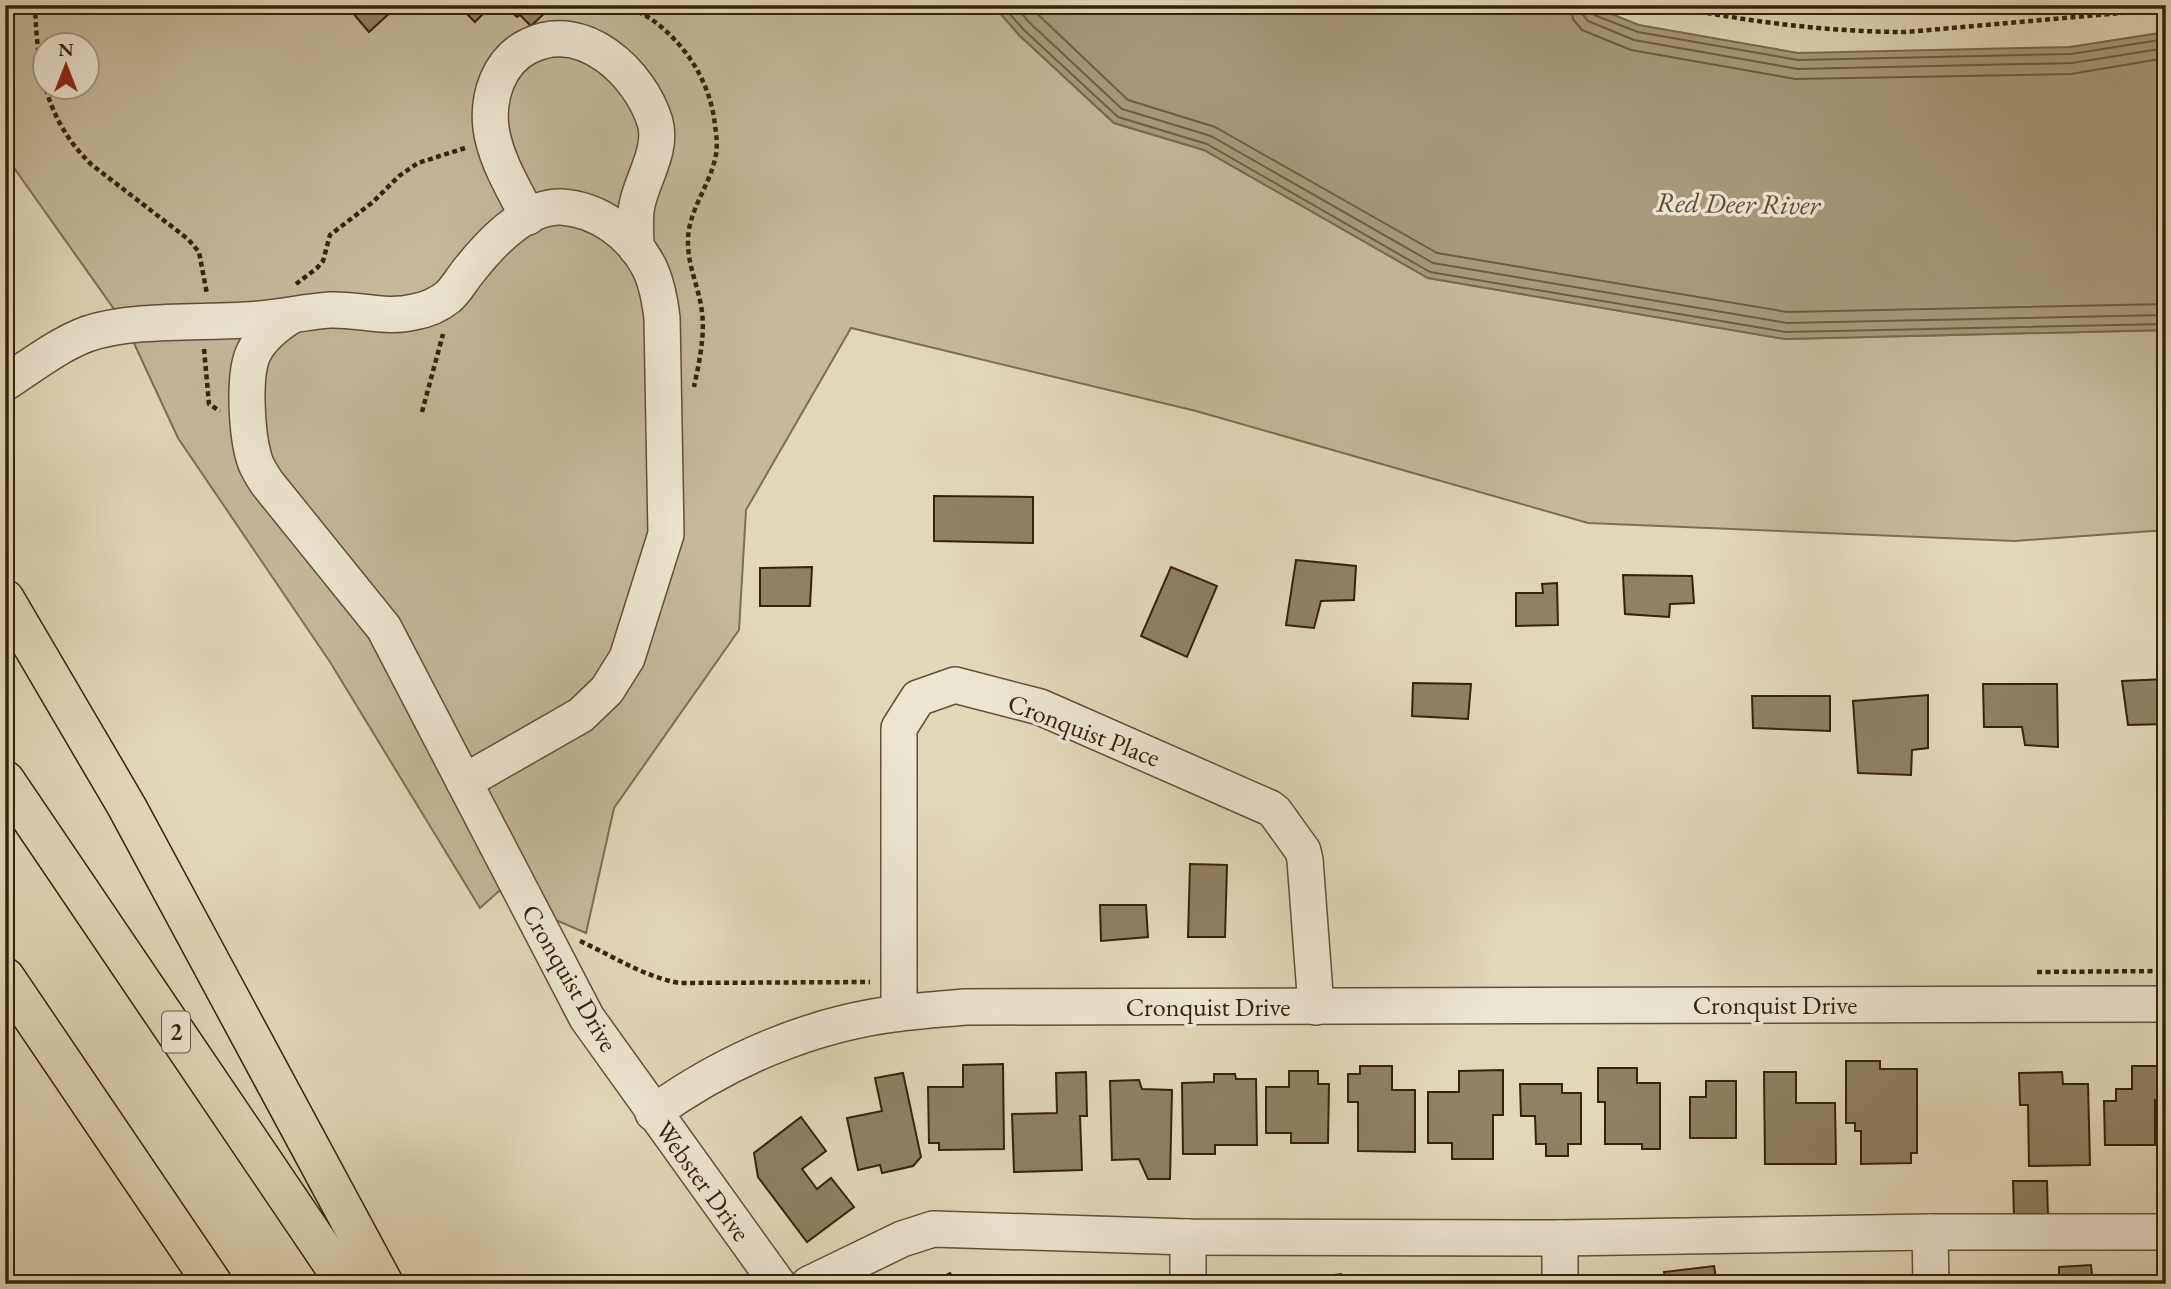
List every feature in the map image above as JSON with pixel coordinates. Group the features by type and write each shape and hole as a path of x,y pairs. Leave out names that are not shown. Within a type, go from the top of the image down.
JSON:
{"highway":[{"path":"5,599 127,807 384,1284"},
{"name":"2","path":"5,780 346,1284"},
{"path":"5,977 214,1284"}],"street":[{"path":"528,217 493,139 490,116 495,86 507,63 525,48 547,39 573,40 593,47 613,61 639,90 652,115 656,131 653,156 636,208 636,248"},
{"path":"5,383 47,355 84,335 107,328 201,322 290,303 332,310 413,313 439,303 453,292 486,251 510,228 528,217 553,208 577,210 604,220 621,231 650,268 662,318 667,524 664,544 632,648 607,690 581,715 464,782"},
{"name":"Cronquist Drive","path":"290,303 252,355 247,379 253,458 267,483 384,628 582,1010 653,1112 694,1084 763,1051 805,1035 899,1013 966,1007 2166,1004"},
{"name":"Cronquist Place","path":"899,1013 899,728 918,698 956,685 1040,707 1270,807 1303,851 1316,1007"},
{"name":"Webster Drive","path":"653,1112 778,1284"},
{"path":"809,1284 902,1239 933,1229 1188,1237 1560,1238 1930,1232 2166,1232"},
{"path":"1930,1232 1931,1284"},
{"path":"1188,1237 1188,1284"},
{"path":"1560,1238 1560,1284"}],"path":[{"path":"35,5 41,74 62,129 79,153 92,165 188,239 199,252 209,308 201,322 209,404 249,432"},
{"path":"622,5 646,16 672,37 692,62 707,90 715,124 715,162 689,230 690,264 703,321 701,353 693,394"},
{"path":"646,16 649,5"},
{"path":"1665,5 1865,32 1906,32 2166,9"},
{"path":"290,303 323,261 330,235 373,202 409,168 493,139"},
{"path":"422,412 453,292"}],"shaded area":[{"path":"5,5 993,5 1019,35 1114,123 1204,150 1428,278 1785,339 2166,330 2166,530 2015,541 1588,523 1196,411 851,328 746,510 739,630 614,808 586,933 551,918 526,875 499,891 480,908 330,662 178,438 126,326 7,158"}],"water":[{"name":"Red Deer River","path":"993,5 1589,5 1639,25 1798,53 2070,47 2166,32 2166,330 1785,339 1428,278 1204,150 1114,123 1019,35"}],"building":[{"path":"346,5 387,5 392,11 369,32"},
{"path":"458,5 492,5 475,22"},
{"path":"505,5 553,5 531,26"},
{"path":"934,496 1033,497 1033,543 934,541"},
{"path":"1296,560 1356,566 1354,600 1321,601 1314,628 1286,625"},
{"path":"812,567 810,606 760,606 760,568"},
{"path":"1171,567 1217,586 1187,657 1141,636"},
{"path":"1623,575 1692,576 1694,603 1670,604 1669,617 1625,614"},
{"path":"1557,583 1558,625 1516,626 1516,593 1543,593 1542,584"},
{"path":"2166,679 2166,724 2128,725 2122,681"},
{"path":"1413,683 1471,684 1468,719 1412,716"},
{"path":"1983,684 2057,684 2058,747 2025,745 2022,727 1984,727"},
{"path":"1928,695 1928,748 1912,750 1911,775 1858,773 1853,701"},
{"path":"1752,696 1830,696 1830,731 1753,728"},
{"path":"1190,864 1227,865 1225,937 1188,937"},
{"path":"1100,905 1146,905 1148,937 1101,941"},
{"path":"1846,1061 1880,1061 1880,1069 1917,1069 1917,1153 1911,1153 1911,1163 1861,1164 1861,1131 1855,1131 1855,1123 1846,1123"},
{"path":"1003,1064 1004,1149 939,1150 939,1143 929,1143 928,1087 963,1087 963,1065"},
{"path":"1360,1066 1392,1066 1392,1090 1415,1090 1415,1152 1358,1151 1358,1102 1348,1102 1348,1074 1360,1074"},
{"path":"2132,1066 2166,1066 2166,1100 2155,1100 2155,1145 2105,1145 2104,1101 2116,1101 2116,1089 2132,1089"},
{"path":"1598,1068 1637,1068 1637,1083 1660,1083 1660,1149 1642,1149 1642,1144 1605,1144 1605,1102 1598,1102"},
{"path":"1503,1070 1503,1115 1493,1115 1493,1159 1452,1159 1452,1143 1428,1143 1428,1092 1459,1092 1459,1071"},
{"path":"1289,1071 1318,1071 1318,1084 1329,1084 1328,1143 1291,1143 1291,1133 1266,1133 1266,1087 1289,1087"},
{"path":"1086,1072 1087,1116 1080,1116 1082,1170 1014,1172 1012,1114 1057,1113 1056,1073"},
{"path":"1764,1072 1796,1072 1796,1103 1835,1103 1836,1164 1765,1164"},
{"path":"2062,1072 2063,1084 2088,1084 2090,1165 2029,1166 2028,1105 2020,1105 2019,1073"},
{"path":"903,1073 921,1157 913,1166 882,1173 880,1165 858,1170 847,1118 882,1111 875,1078"},
{"path":"1214,1074 1235,1074 1236,1079 1256,1079 1257,1145 1215,1145 1215,1154 1183,1154 1182,1083 1214,1082"},
{"path":"1139,1080 1142,1089 1172,1090 1170,1179 1148,1179 1139,1159 1112,1160 1110,1081"},
{"path":"1706,1081 1736,1081 1736,1138 1690,1138 1690,1097 1706,1097"},
{"path":"1520,1084 1562,1084 1562,1093 1581,1093 1581,1144 1568,1144 1568,1156 1546,1156 1546,1144 1536,1144 1535,1116 1521,1116"},
{"path":"801,1117 826,1151 802,1169 817,1189 831,1178 854,1207 807,1242 758,1177 754,1153"},
{"path":"2013,1181 2047,1181 2048,1216 2014,1217"},
{"path":"2091,1265 2093,1284 2059,1284 2059,1267"},
{"path":"1714,1266 1717,1284 1666,1284 1664,1272"},
{"path":"950,1273 956,1284 929,1284"},
{"path":"1341,1274 1342,1284 1302,1284 1301,1279"}]}
